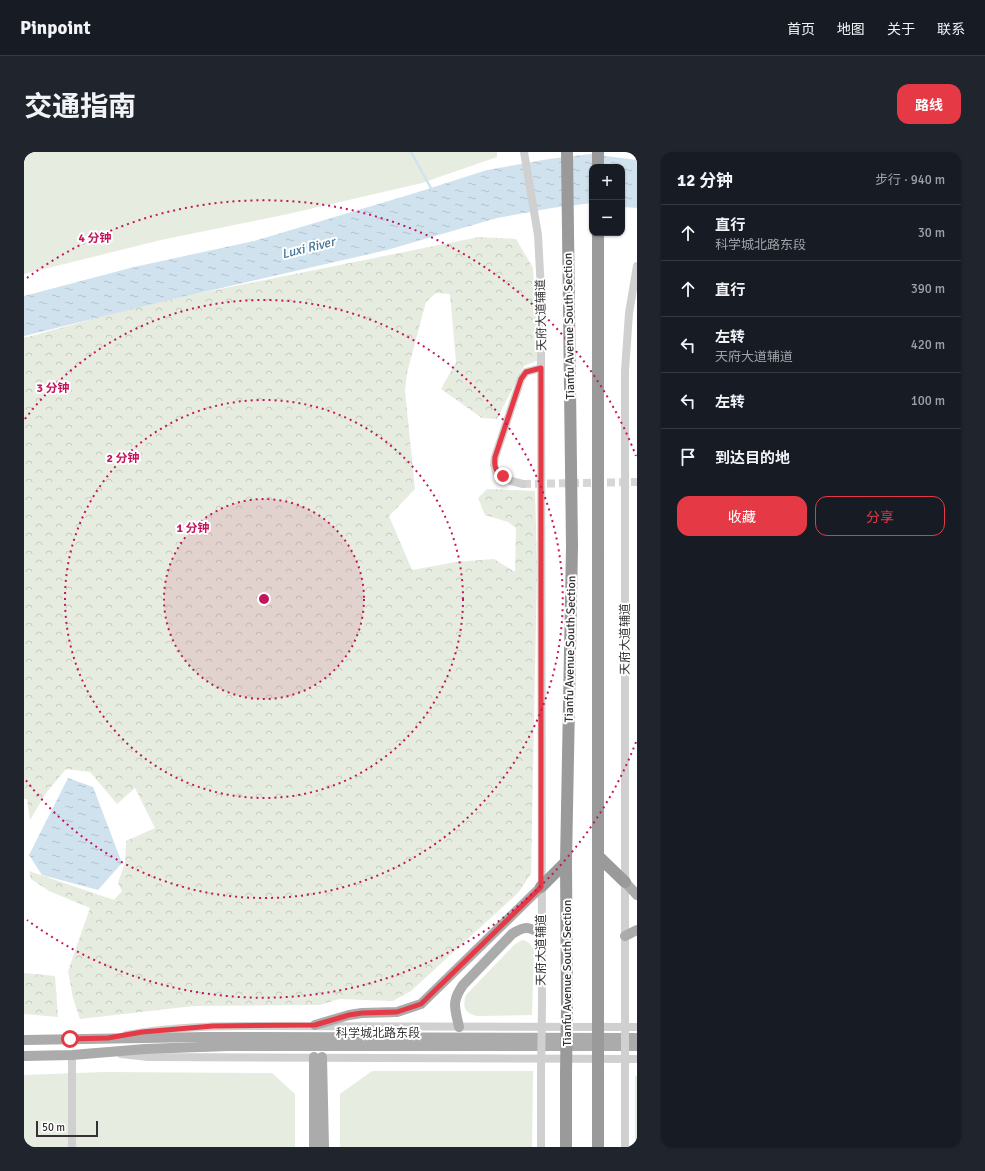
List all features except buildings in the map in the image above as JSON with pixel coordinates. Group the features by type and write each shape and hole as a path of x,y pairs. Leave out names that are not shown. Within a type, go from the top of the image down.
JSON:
{"highway":[{"name":"Tianfu Avenue South Section","path":"566,1147 566,862 572,546 567,152"},
{"path":"598,152 598,164"},
{"path":"598,236 598,1147"},
{"path":"598,856 625,882"},
{"path":"541,887 566,862"}],"main road":[{"path":"625,882 637,895"},
{"path":"315,1025 349,1015 397,1012 421,1004 541,887"},
{"path":"459,1027 454,1003 456,994 463,985 512,934 520,929 528,927 541,934"},
{"path":"625,936 637,930"},
{"name":"科学城北路东段","path":"24,1040 108,1038 637,1038"},
{"name":"科学城北路东段","path":"24,1056 72,1055 145,1049 228,1046 637,1046"},
{"path":"314,1147 318,1057"},
{"path":"318,1057 324,1147"}],"street":[{"name":"天府大道辅道","path":"524,152 538,235 541,291 541,1147"},
{"name":"天府大道辅道","path":"625,1147 625,371 629,313 637,266"},
{"path":"523,484 511,481 496,472 494,464 495,457 521,379 526,372 541,368"},
{"path":"108,1038 142,1032 213,1026 315,1025 637,1027"},
{"path":"97,1052 148,1057 637,1059"},
{"path":"72,1055 72,1147"}],"green space":[{"path":"26,152 497,152 497,157 422,183 288,214 161,240 24,274 24,157"},
{"path":"479,237 516,239 533,268 539,360 524,366 497,419 482,418 441,389 456,362 450,294 436,293 426,302 407,373 405,390 415,489 389,516 412,570 456,562 494,559 515,572 516,528 508,522 485,515 478,498 487,489 535,491 537,568 531,874 518,893 411,991 393,1001 339,999 320,1005 193,1006 80,1019 73,998 68,971 90,908 49,891 31,879 29,871 114,900 122,891 118,883 125,863 126,841 155,828 135,788 117,804 90,772 66,769 46,793 30,820 27,799 24,799 24,338 151,303"},
{"path":"522,940 529,943 534,950 532,1015 478,1016 467,1012 464,1003 466,995 514,945"},
{"path":"24,973 55,976 58,1017 24,1014"},
{"path":"372,1071 533,1071 532,1147 340,1147 340,1094"},
{"path":"104,1072 272,1073 295,1094 295,1147 24,1147 24,1075"},
{"path":"635,1076 637,1076 637,1147 635,1145"}],"water":[{"name":"Luxi River","path":"590,154 637,160 637,208 625,207 625,164 589,164 589,203 552,208 497,218 387,250 165,301 24,336 24,296 134,267 254,241 487,170 549,159"},
{"path":"68,778 93,787 122,863 98,890 42,875 29,855"}],"waterway":[{"path":"411,152 432,190"}],"tunnel":[{"path":"523,484 637,482"}],"route":[{"path":"70,1039 108,1038 142,1032 213,1026 315,1025 349,1015 397,1012 410,1009 421,1004 541,887 541,368 526,372 521,379 495,457 494,464 496,472 503,476"}]}
